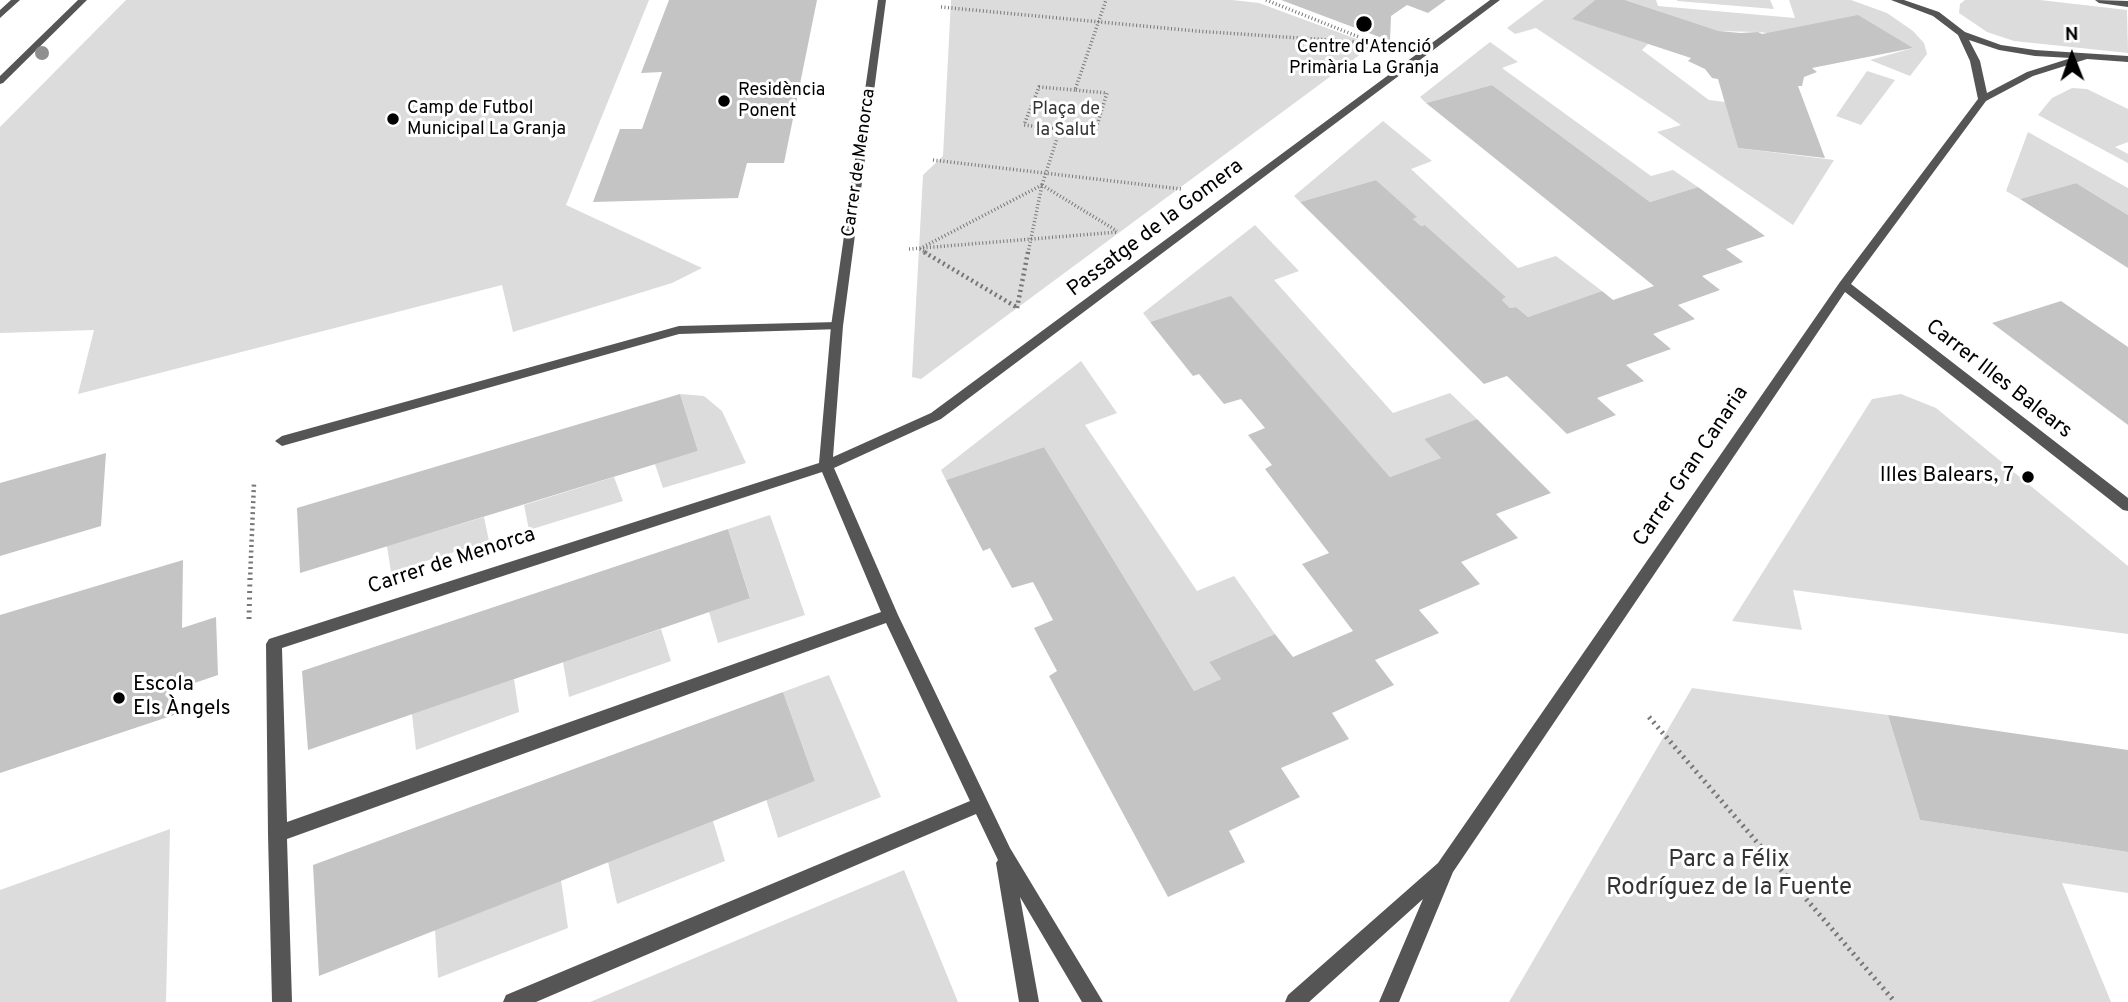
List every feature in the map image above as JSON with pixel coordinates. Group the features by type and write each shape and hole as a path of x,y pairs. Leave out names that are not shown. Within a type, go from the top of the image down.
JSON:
{"street":[{"path":"0,15 16,0"},
{"path":"0,81 83,0"},
{"name":"Carrer de Menorca","path":"882,0 838,326 826,466 890,615 1004,855 1093,1002"},
{"name":"Passatge de la Gomera","path":"826,466 936,416 1496,0"},
{"path":"1895,0 1936,14 1962,34 1999,47 2128,59"},
{"path":"2099,0 2128,4"},
{"path":"1933,1 1936,14"},
{"path":"1962,34 1975,61 1983,99"},
{"name":"Carrer Gran Canaria","path":"1389,1002 1446,866 1844,285 1983,99 2030,74 2087,56"},
{"name":"Carrer Illes Balears","path":"1844,285 2128,506"},
{"path":"282,441 679,330 838,326"},
{"name":"Carrer de Menorca","path":"282,1002 274,644 826,466"},
{"path":"277,834 890,615"},
{"path":"513,1002 981,804"},
{"name":"Carrer de Menorca","path":"1004,855 1029,1002"},
{"name":"Carrer Gran Canaria","path":"1295,1002 1446,866"}],"path":[{"path":"1075,90 1105,0"},
{"path":"941,7 1373,43 1266,0"},
{"path":"1039,87 1075,90 1107,93 1096,132 1024,125 1039,87"},
{"path":"919,249 1017,308 1042,185 1060,129"},
{"path":"933,160 1184,190"},
{"path":"909,249 1118,232 1042,185"},
{"path":"919,249 1042,185"},
{"path":"248,626 254,483"},
{"path":"1649,717 1895,1002"}],"green space":[{"path":"126,0 649,0 566,205 702,268 672,283 513,332 502,285 78,394 94,330 0,333 0,127"},
{"name":"Plaça de la Salut","path":"951,0 1232,0 1259,3 1373,45 921,379 912,377 923,175 943,156"},
{"path":"1544,0 1595,0 1573,19 1648,44 1642,50 1709,100 1725,102 1738,148 1834,160 1793,225 1657,132 1681,125 1536,28 1515,34 1507,28"},
{"path":"1625,0 1656,0 1658,6 1795,18 1789,0 1851,0 1887,13 1913,31 1924,43 1927,54 1910,76 1870,60 1913,48 1758,32 1719,31"},
{"path":"1770,0 1774,9 1677,1"},
{"path":"1965,0 2040,0 2127,10 2128,53 2014,41 1987,32 1959,13 1960,4"},
{"path":"1490,42 1518,62 1502,68 1651,176 1673,170 1698,187 1650,202 1492,85 1426,103 1420,97"},
{"path":"1867,71 1895,80 1861,125 1836,116"},
{"path":"2072,88 2087,89 2128,109 2128,142 2115,147 2128,154 2128,163 2038,115 2052,98"},
{"path":"1383,121 1432,161 1411,169 1518,268 1556,256 1602,291 1528,317 1516,307 1510,308 1502,300 1506,297 1425,225 1421,226 1413,219 1416,217 1376,180 1300,202 1294,196"},
{"path":"2028,132 2128,188 2128,215 2076,183 2020,199 2006,191"},
{"path":"1255,225 1299,271 1274,280 1393,413 1450,393 1477,419 1424,439 1441,458 1390,477 1231,297 1150,322 1143,313"},
{"path":"1081,361 1117,413 1085,425 1197,591 1234,576 1275,634 1209,662 1221,679 1194,691 1044,447 946,480 941,470"},
{"path":"680,394 704,396 722,411 746,463 663,488 655,464 698,451"},
{"path":"1901,394 1936,408 2128,566 2128,634 1793,590 1802,630 1732,621 1872,399"},
{"path":"614,477 623,501 529,530 524,505"},
{"path":"770,515 805,615 718,643 709,612 750,597 728,529"},
{"path":"484,517 489,541 391,572 387,546"},
{"path":"661,629 671,661 569,697 563,662"},
{"path":"829,675 881,797 778,838 766,799 815,781 783,692"},
{"path":"514,679 519,712 416,750 412,714"},
{"name":"Parc a Félix Rodríguez de la Fuente","path":"1692,688 1888,715 1920,820 2128,852 2128,893 2062,883 2111,1002 1509,1002"},
{"path":"713,821 725,861 617,904 608,862"},
{"path":"170,829 166,1002 0,1002 0,890"},
{"path":"904,870 958,1002 590,1002"},
{"path":"561,880 568,928 438,978 435,930"}],"building":[{"name":"Residència Ponent","path":"669,0 817,0 784,163 747,163 738,198 593,202 620,129 642,129 662,72 641,73"},
{"path":"1281,0 1446,0 1428,13 1407,5 1391,16 1390,41"},
{"path":"1595,0 1625,0 1719,31 1740,33 1762,34 1858,15 1913,48 1812,68 1817,72 1804,77 1802,86 1798,86 1825,158 1738,148 1718,79 1712,78 1705,69 1688,61 1691,58 1572,19"},
{"path":"1492,85 1650,202 1698,187 1765,236 1726,249 1743,262 1702,276 1720,290 1678,305 1695,319 1653,334 1671,349 1626,365 1644,381 1597,398 1616,415 1567,434 1507,376 1484,384 1300,202 1376,180 1417,217 1413,219 1421,226 1425,225 1506,297 1502,300 1510,308 1516,307 1528,317 1602,291 1613,300 1654,286 1426,103"},
{"path":"2076,183 2128,215 2128,268 2020,199"},
{"path":"1231,296 1390,477 1441,458 1424,439 1477,419 1551,493 1496,514 1518,538 1461,562 1480,584 1419,610 1439,633 1375,660 1394,685 1332,713 1349,739 1281,768 1300,797 1229,831 1245,862 1168,897 1049,676 1057,671 1034,628 1053,620 1033,582 1012,588 990,548 983,551 946,480 1044,447 1194,691 1221,679 1209,662 1275,634 1293,657 1353,631 1302,564 1329,553 1265,469 1272,465 1248,435 1265,428 1241,399 1224,404 1199,374 1193,376 1150,322"},
{"path":"2061,301 2128,347 2128,425 1992,323"},
{"path":"680,394 698,451 300,573 297,508"},
{"path":"106,453 101,526 0,556 0,483"},
{"path":"728,529 750,598 308,750 302,671"},
{"path":"183,560 182,628 216,617 218,675 174,690 174,715 0,773 0,615"},
{"path":"783,692 815,781 319,976 313,865"},
{"path":"1888,715 2128,750 2128,852 1920,820"}],"place":[{"name":"Centre d'Atenció Primària La Granja","path":"1364,24"},
{"name":"Residència Ponent","path":"724,101"},
{"name":"Camp de Futbol Municipal La Granja","path":"393,119"},
{"name":"Illes Balears, 7","path":"2028,477"},
{"name":"Escola Els Àngels","path":"119,698"}]}
